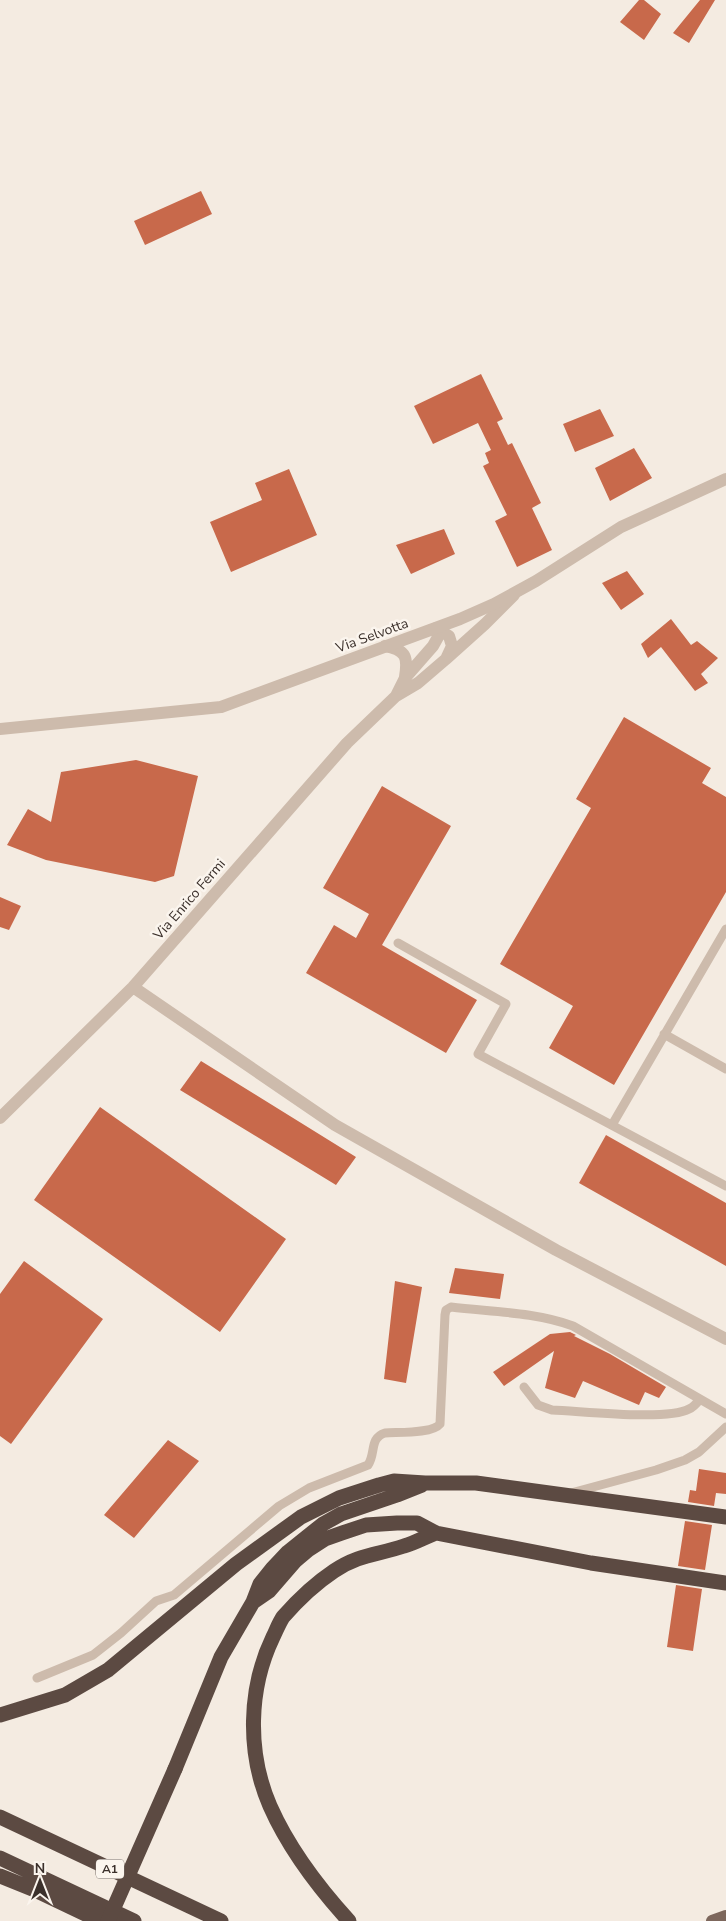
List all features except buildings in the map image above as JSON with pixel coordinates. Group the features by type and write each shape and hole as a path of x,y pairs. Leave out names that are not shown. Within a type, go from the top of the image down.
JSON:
{"highway":[{"path":"0,1716 65,1695 108,1670 236,1564 301,1517 319,1507 362,1490 394,1481 476,1483 726,1518"},
{"path":"108,1921 175,1769 221,1657 253,1602 260,1584 288,1552 323,1524 341,1514 397,1496 425,1483"},
{"path":"253,1602 269,1590 295,1560 325,1539 366,1525 397,1523 417,1524 436,1532 591,1562 726,1583"},
{"path":"349,1921 324,1893 296,1853 270,1806 257,1766 253,1718 256,1682 266,1651 283,1618 333,1571 361,1556 404,1546 436,1532"},
{"name":"A1","path":"0,1818 221,1921"},
{"path":"0,1858 133,1920"},
{"path":"0,1876 98,1920 133,1920"}],"main road":[{"path":"712,1921 726,1916"}],"street":[{"name":"Via Selvotta","path":"0,728 221,707 436,628 494,604 621,527 726,480"},
{"name":"Via Enrico Fermi","path":"0,1118 132,987 347,743 396,696 418,684 485,624 518,591"},
{"name":"Via Enrico Fermi","path":"404,678 438,637 436,628"},
{"path":"436,628 449,636 452,646 446,658"},
{"name":"Via Enrico Fermi","path":"385,646 397,648 405,655 407,664 404,678 396,696"},
{"path":"132,987 335,1125 556,1250 726,1339"}],"lane":[{"path":"612,1125 726,929"},
{"path":"398,943 506,1004 478,1054 726,1186"},
{"path":"664,1034 726,1069"},
{"path":"37,1678 93,1655 106,1646 156,1601 174,1595 278,1506 318,1484 368,1465 372,1460 375,1440 379,1435 436,1428 440,1424 445,1315 446,1310 451,1307 553,1318 574,1326 671,1380 726,1414"},
{"path":"524,1387 538,1405 552,1410 654,1415 677,1413 695,1406 700,1399"},
{"path":"566,1495 685,1460 699,1452 726,1427"}]}
